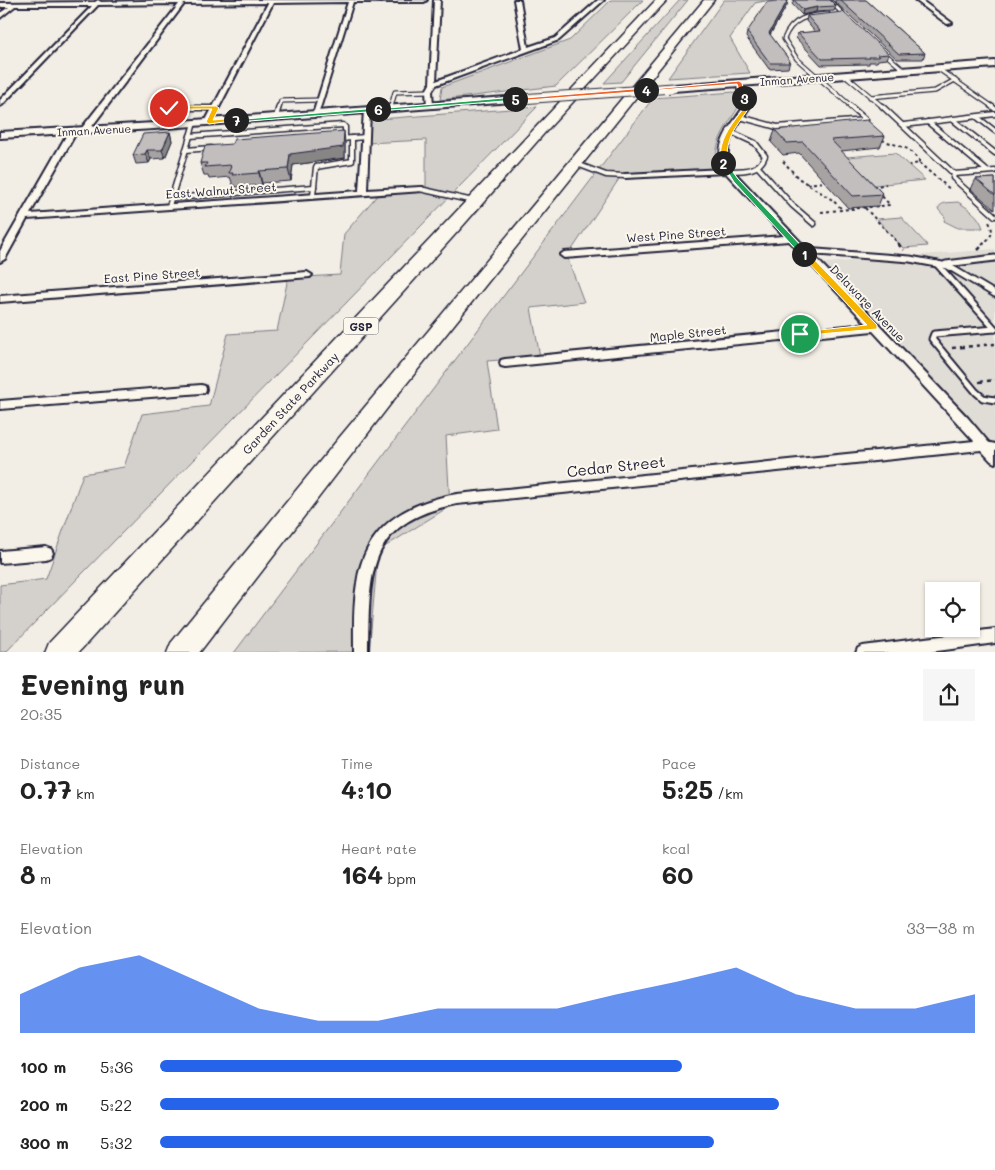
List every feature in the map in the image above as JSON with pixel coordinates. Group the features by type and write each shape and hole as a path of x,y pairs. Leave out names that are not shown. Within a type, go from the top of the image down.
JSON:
{"highway":[{"name":"Garden State Parkway","path":"59,652 476,202 543,126 662,0"},
{"path":"181,652 709,0"}],"main road":[{"name":"Inman Avenue","path":"0,136 995,64"}],"street":[{"path":"0,16 19,0"},
{"path":"316,114 351,0"},
{"path":"0,5 99,2 424,0"},
{"path":"430,106 429,91 433,84 436,0"},
{"path":"517,0 526,51"},
{"path":"433,84 557,39 601,0"},
{"path":"918,0 949,23"},
{"path":"209,122 271,1"},
{"path":"0,104 99,2"},
{"path":"84,130 184,2"},
{"path":"625,176 728,171 723,163 724,143 746,108 739,83"},
{"path":"363,193 367,110"},
{"path":"0,259 72,131"},
{"name":"Delaware Avenue","path":"728,171 801,251 990,446 995,458"},
{"name":"East Walnut Street","path":"24,217 171,202 314,192 363,193 420,189"},
{"name":"West Pine Street","path":"564,255 789,238"},
{"name":"East Pine Street","path":"0,299 307,275"},
{"name":"Maple Street","path":"505,363 874,327"},
{"path":"0,405 201,389"},
{"name":"Cedar Street","path":"361,652 363,588 370,557 379,541 391,527 421,507 456,499 990,446"},
{"path":"0,557 46,553"},
{"path":"863,652 995,636"}],"lane":[{"path":"829,1 850,21"},
{"path":"740,117 777,127 866,120 797,59 784,39 787,28 800,18 832,14"},
{"path":"838,14 843,14"},
{"path":"878,47 905,71"},
{"path":"937,68 994,108"},
{"path":"845,75 904,125 954,174 953,178 995,216"},
{"path":"869,97 935,91 955,80"},
{"path":"391,108 395,92 429,91"},
{"path":"276,117 282,101 320,100"},
{"path":"169,108 216,108"},
{"path":"904,125 995,114"},
{"path":"976,116 995,130"},
{"path":"952,119 995,154"},
{"path":"928,122 987,171"},
{"path":"171,202 194,123"},
{"path":"190,136 343,125 345,127 345,138"},
{"path":"728,171 758,167 764,159 761,149 754,142 730,131"},
{"path":"335,139 366,137"},
{"path":"314,192 316,167 352,161 352,138"},
{"path":"186,150 216,148"},
{"path":"577,164 606,175 625,176"},
{"path":"758,167 792,205 814,224"},
{"path":"954,174 995,171"},
{"path":"420,189 476,202"},
{"path":"801,251 910,258 948,266 995,294"},
{"path":"943,265 995,258"},
{"path":"937,264 995,329"},
{"path":"995,329 934,334 932,339 976,392 984,398 995,400"}],"path":[{"path":"877,137 908,150 917,158 919,163 955,192"},
{"path":"784,161 798,178 831,200 842,210"},
{"path":"909,165 919,163"},
{"path":"807,184 825,182"},
{"path":"821,212 890,205 873,187 886,184"},
{"path":"864,208 906,253"},
{"path":"972,253 978,250 992,234 993,230 988,220"},
{"path":"946,349 995,344"},
{"path":"979,382 995,380"}],"shaded area":[{"path":"611,0 643,0 556,86 440,100 442,87 570,40"},
{"path":"680,0 688,0 621,82 604,83"},
{"path":"724,0 770,0 755,3 730,38 750,73 668,78"},
{"path":"734,92 739,106 718,144 716,152 717,170 621,176 567,257 584,302 531,308 540,357 487,361 497,429 446,436 450,506 378,551 369,652 235,652 653,98"},
{"path":"537,107 6,652 0,652 0,585 46,579 83,474 124,467 142,414 209,406 228,334 277,331 288,278 340,275 344,234 380,192 426,189 426,140 366,143 366,120"},
{"path":"895,153 925,180 874,185 847,157"},
{"path":"958,202 976,216 983,228 958,228 944,221 945,217 938,209 939,206"},
{"path":"901,217 928,246 903,248 877,219"},
{"path":"995,249 995,458 814,264"}],"building":[{"path":"788,0 769,33 790,63 770,63 747,32 767,2"},
{"path":"794,0 830,0 836,6 803,10"},
{"path":"840,0 866,0 925,53 899,54"},
{"path":"843,12 889,54 870,58 822,59 798,33 820,31 807,16"},
{"path":"867,120 885,136 831,140 883,194 853,196 803,142 787,143 775,130"},
{"path":"344,131 343,147 290,154 288,169 232,175 233,173 229,173 231,165 205,167 207,163 200,163 205,146 232,144 234,139"},
{"path":"170,132 162,150 147,150 145,154 133,155 143,134"},
{"path":"995,178 995,195 976,179"}],"route":[{"path":"169,108 216,108 209,122 739,83 746,108 724,143 723,163 736,181 874,327 800,334"}]}
